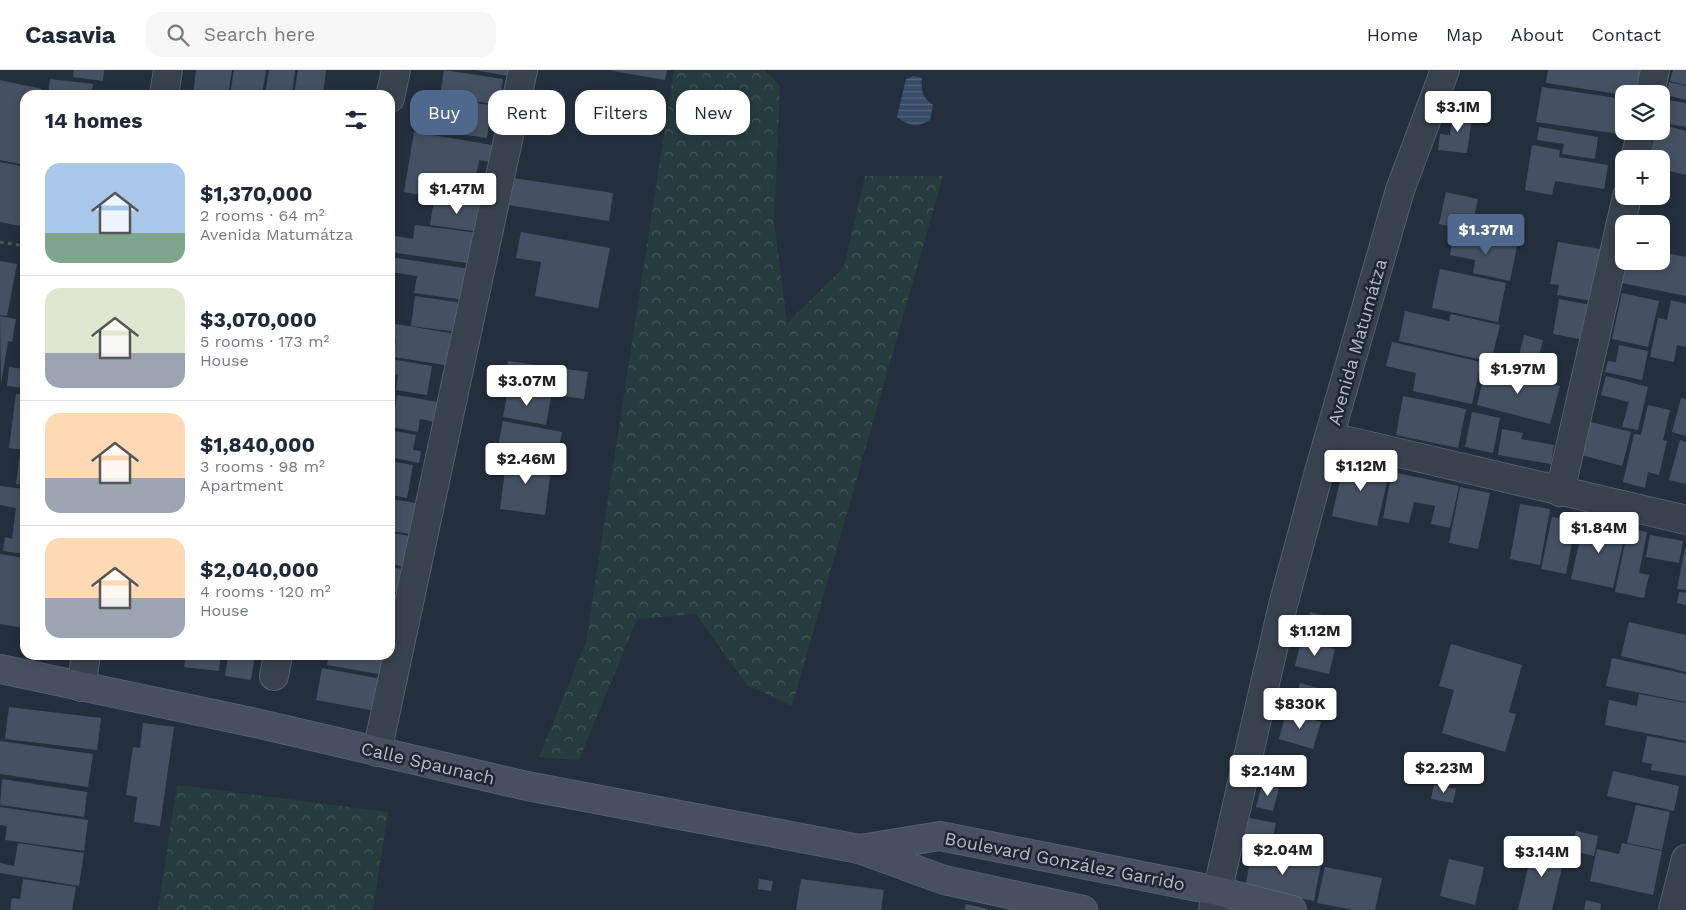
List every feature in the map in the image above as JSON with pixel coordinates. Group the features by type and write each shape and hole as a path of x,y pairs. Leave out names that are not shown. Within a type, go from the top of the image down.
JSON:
{"street":[{"path":"165,90 168,70"},
{"path":"392,90 396,70"},
{"path":"377,752 523,70"},
{"name":"Avenida Matumátza","path":"1216,901 1282,606 1400,190 1445,70"},
{"path":"1652,85 1655,70"},
{"path":"1560,492 1625,205"},
{"path":"1331,437 1686,520"},
{"path":"81,687 85,660"},
{"name":"Calle Spaunach","path":"0,669 252,722 527,786 859,849"},
{"name":"Boulevard González Garrido","path":"859,849 940,836 1216,901 1292,910"},
{"path":"859,849 944,880 1083,910"},
{"path":"1673,910 1686,860"}],"path":[{"path":"0,242 20,245"}],"green space":[{"path":"674,70 764,70 780,86 774,221 787,323 844,267 865,176 943,176 792,706 747,685 696,614 637,619 579,760 539,757 586,642 664,135 666,135 666,122"},
{"path":"177,785 388,812 373,910 158,910"}],"water":[{"path":"913,76 922,78 923,93 926,99 933,105 930,120 917,125 909,124 897,117 906,79"}],"building":[{"path":"74,70 104,70 103,81 73,77"},
{"path":"196,70 232,70 229,90 194,90"},
{"path":"234,70 266,70 263,90 231,90"},
{"path":"269,70 295,70 293,90 266,90"},
{"path":"298,70 326,70 324,90 295,90"},
{"path":"444,70 503,79 501,90 488,90 488,103 478,102 478,90 441,90"},
{"path":"475,70 509,70 508,76"},
{"path":"607,70 667,70 665,80"},
{"path":"1548,70 1644,70 1642,85 1615,85 1615,94 1546,83"},
{"path":"1673,70 1686,70 1686,85 1670,81"},
{"path":"50,79 93,84 92,90 49,90"},
{"path":"0,80 42,89 20,90 20,164 0,160"},
{"path":"1669,82 1686,86 1686,100 1670,96 1670,85 1668,85"},
{"path":"1542,87 1615,98 1615,133 1536,122"},
{"path":"1670,100 1686,103 1686,127 1670,124"},
{"path":"478,103 488,105 487,138 467,135 478,135"},
{"path":"1454,108 1473,111 1467,153 1438,150 1440,134 1450,135"},
{"path":"1539,127 1598,137 1595,159 1562,154 1564,144 1537,140"},
{"path":"1670,127 1686,131 1686,175 1670,171 1670,150 1652,150 1655,140 1670,140"},
{"path":"414,135 432,135 492,145 489,162 479,160 475,183 485,185 482,205 404,192"},
{"path":"1532,145 1560,150 1559,157 1608,165 1604,189 1555,181 1552,195 1525,190"},
{"path":"0,162 20,166 20,226 0,222"},
{"path":"513,178 613,193 609,221 508,205"},
{"path":"1446,192 1478,199 1471,231 1439,224"},
{"path":"434,199 484,206 480,232 430,225"},
{"path":"415,225 479,233 474,264 395,253 395,236 413,239"},
{"path":"521,232 610,248 598,308 535,296 541,262 516,258"},
{"path":"1454,233 1517,246 1510,281 1473,273 1475,260 1450,255"},
{"path":"1558,242 1601,249 1592,301 1557,295 1559,285 1550,284"},
{"path":"1670,254 1686,257 1686,296 1617,282 1621,270 1670,270"},
{"path":"395,258 470,269 465,300 414,293 417,276 395,273"},
{"path":"0,261 17,264 7,316 0,315"},
{"path":"1440,269 1506,283 1498,322 1432,308"},
{"path":"1622,293 1659,301 1648,347 1612,339"},
{"path":"415,296 462,303 458,332 411,326"},
{"path":"1559,299 1591,305 1585,340 1553,334"},
{"path":"1671,300 1686,304 1686,347 1677,345 1674,362 1650,357 1658,318 1667,320"},
{"path":"1405,311 1449,321 1451,314 1500,325 1491,362 1399,341"},
{"path":"0,316 16,319 12,342 8,341 1,384"},
{"path":"395,324 456,334 451,366 395,357"},
{"path":"1524,335 1543,340 1533,377 1515,372"},
{"path":"1392,342 1481,362 1472,404 1413,391 1416,373 1386,366"},
{"path":"1619,345 1648,351 1642,380 1605,372 1608,361 1616,362"},
{"path":"395,360 432,366 427,395 396,390 398,375 395,375"},
{"path":"508,361 588,372 584,399 527,391 529,377 506,374"},
{"path":"9,367 20,368 20,387 7,386"},
{"path":"1486,367 1560,386 1550,424 1477,405"},
{"path":"1606,376 1648,387 1638,430 1622,427 1629,402 1601,395"},
{"path":"508,389 551,397 546,425 503,417"},
{"path":"16,394 20,394 20,449 9,448"},
{"path":"397,395 444,403 441,423 420,419 418,432 395,428"},
{"path":"1403,396 1466,409 1458,448 1396,435"},
{"path":"1681,398 1686,399 1686,436 1672,432"},
{"path":"1648,405 1670,410 1663,440 1667,441 1659,475 1648,472 1645,488 1623,482 1634,434 1641,435"},
{"path":"1472,412 1500,418 1493,453 1465,447"},
{"path":"503,421 562,432 557,458 498,446"},
{"path":"1587,421 1631,432 1622,466 1578,454"},
{"path":"1502,429 1523,433 1521,439 1554,445 1551,464 1498,455"},
{"path":"395,431 416,435 413,450 421,451 419,463 395,458"},
{"path":"1680,440 1686,442 1686,484 1669,480"},
{"path":"20,453 20,484 16,484"},
{"path":"507,455 552,461 545,515 500,509"},
{"path":"1345,458 1390,468 1377,526 1332,516"},
{"path":"395,462 413,465 407,498 395,496"},
{"path":"1392,472 1459,486 1450,528 1431,524 1435,506 1414,502 1409,523 1383,518"},
{"path":"0,486 20,488 20,553 3,551 5,537 12,539 16,508 0,505"},
{"path":"1460,487 1490,493 1478,549 1449,543"},
{"path":"395,500 423,504 418,535 395,532"},
{"path":"1520,504 1550,509 1540,565 1510,559"},
{"path":"1552,517 1576,521 1566,574 1541,569"},
{"path":"1584,521 1626,530 1613,588 1571,579"},
{"path":"1628,528 1647,532 1639,573 1649,575 1644,598 1615,592"},
{"path":"395,534 417,537 412,568 395,565"},
{"path":"1650,535 1683,541 1679,563 1646,557"},
{"path":"1686,548 1686,590 1677,589"},
{"path":"0,554 20,557 20,627 0,624"},
{"path":"395,568 409,570 405,594 395,592"},
{"path":"1679,592 1686,593 1686,605 1677,603"},
{"path":"1310,612 1341,619 1336,637 1307,630"},
{"path":"1629,622 1686,635 1686,672 1621,656"},
{"path":"1301,641 1335,649 1329,674 1295,666"},
{"path":"1451,644 1522,665 1509,712 1516,714 1505,752 1442,733 1454,690 1439,686"},
{"path":"1612,658 1686,674 1686,702 1606,686"},
{"path":"185,660 220,660 219,671 184,667"},
{"path":"227,660 254,660 251,680 225,676"},
{"path":"328,660 390,660 390,676 327,665"},
{"path":"322,668 387,680 381,712 316,700"},
{"path":"1300,683 1333,692 1327,715 1294,706"},
{"path":"1639,694 1686,703 1686,741 1605,725 1609,700 1637,706"},
{"path":"9,707 101,718 97,750 5,739"},
{"path":"1286,712 1321,722 1313,749 1279,739"},
{"path":"143,723 174,727 160,826 134,822 137,797 126,795 133,747 140,748"},
{"path":"1647,736 1686,743 1686,776 1651,770 1652,764 1642,762"},
{"path":"0,741 93,754 88,787 0,774"},
{"path":"1613,771 1679,786 1674,811 1607,796"},
{"path":"2,779 87,792 84,817 0,805"},
{"path":"1262,784 1279,788 1273,811 1256,807"},
{"path":"1434,785 1456,789 1453,803 1431,799"},
{"path":"1636,805 1670,812 1662,850 1627,843"},
{"path":"0,807 88,820 84,851 5,840 7,826 0,825"},
{"path":"1244,817 1276,823 1270,853 1239,847"},
{"path":"1576,831 1598,836 1594,856 1572,851"},
{"path":"18,843 84,853 79,886 0,873 0,863 14,866"},
{"path":"1534,843 1566,851 1552,910 1518,910"},
{"path":"1622,843 1662,851 1653,895 1590,881 1597,849 1619,854"},
{"path":"1252,851 1321,864 1314,901 1245,888"},
{"path":"1449,859 1484,867 1475,905 1440,896"},
{"path":"1325,867 1382,878 1375,910 1354,910 1317,903"},
{"path":"23,879 76,887 72,910 10,910 12,898 20,899"},
{"path":"759,879 773,881 771,891 758,889"},
{"path":"801,879 884,890 881,910 796,910"},
{"path":"1586,900 1601,904 1600,910 1584,910"},
{"path":"966,904 988,909 988,910 964,910"}]}
